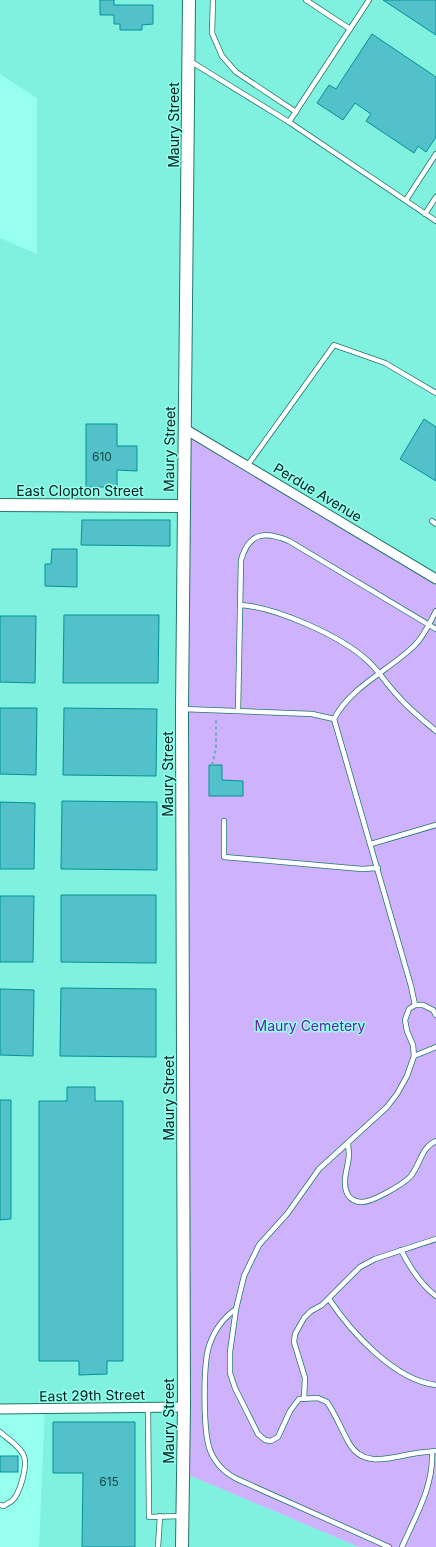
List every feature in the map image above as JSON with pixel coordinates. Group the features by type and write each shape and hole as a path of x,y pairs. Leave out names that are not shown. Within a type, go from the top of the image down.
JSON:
{"street":[{"name":"Maury Street","path":"182,1547 184,1407 182,709 189,0"},
{"name":"Perdue Avenue","path":"185,429 436,579"},
{"name":"East Clopton Street","path":"0,505 184,506"},
{"name":"East 29th Street","path":"0,1410 184,1407"}],"lane":[{"path":"213,0 212,33 222,56 236,72 296,112"},
{"path":"306,0 350,30"},
{"path":"289,122 369,0"},
{"path":"188,60 289,122 436,221"},
{"path":"406,200 436,154"},
{"path":"425,214 436,197"},
{"path":"247,466 334,345 385,363 436,393"},
{"path":"238,711 241,560 244,549 257,537 266,534 289,541 436,629"},
{"path":"240,605 255,606 274,611 340,640 369,662 398,696 436,731"},
{"path":"415,1005 378,868 334,719 340,707 351,696 417,643 436,611"},
{"path":"182,709 312,714 334,719"},
{"path":"224,821 224,857 362,869 378,868"},
{"path":"371,844 436,825"},
{"path":"402,1547 426,1493 433,1466 434,1451 417,1453 390,1460 368,1458 358,1453 350,1444 327,1402 318,1398 299,1399 290,1411 278,1437 271,1441 265,1440 258,1434 235,1388 230,1373 230,1352 236,1309 244,1276 259,1245 287,1214 319,1169 387,1107 397,1094 407,1076 414,1056 413,1045 407,1031 405,1020 409,1008 415,1005 423,1004 436,1015"},
{"path":"414,1056 436,1047"},
{"path":"348,1143 349,1155 345,1178 346,1188 348,1194 354,1201 362,1203 375,1199 409,1178 420,1162 424,1151 430,1143 436,1141"},
{"path":"304,1399 305,1378 294,1342 295,1334 304,1318 329,1299 360,1267 375,1259 436,1239"},
{"path":"401,1250 412,1271 424,1286 436,1296"},
{"path":"329,1299 360,1337 382,1358 403,1372 436,1385"},
{"path":"236,1309 228,1315 213,1335 206,1360 205,1382 208,1436 210,1450 215,1459 222,1469 232,1476 389,1547"},
{"path":"148,1408 149,1517 183,1516"},
{"path":"0,1432 18,1447 25,1458 23,1479 17,1494 12,1501 4,1506 0,1505"},
{"path":"158,1547 160,1516"}],"path":[{"path":"212,765 216,749 216,718"}],"shaded area":[{"path":"0,0 436,0 436,577 185,423 184,1473 359,1547 39,1547 45,1408 0,1407 0,238 37,254 37,98 0,74"}],"green space":[{"name":"Maury Cemetery","path":"185,422 436,577 436,1547 359,1547 184,1473"}],"building":[{"path":"100,0 114,0 114,5 153,5 153,24 142,25 142,30 120,30 120,24 114,24 114,15 100,15"},
{"path":"383,0 436,0 436,35"},
{"path":"372,34 436,77 436,137 426,152 418,146 414,153 366,121 371,114 355,103 343,120 317,103 329,85 336,89"},
{"path":"424,419 436,427 436,481 400,459"},
{"path":"86,424 117,424 117,446 137,446 137,471 117,470 117,487 86,487"},
{"path":"82,520 170,520 170,546 81,545"},
{"path":"52,549 77,549 77,587 45,586 45,564 51,564"},
{"path":"64,615 159,615 158,683 63,683"},
{"path":"0,616 36,616 35,683 0,682"},
{"path":"0,708 37,708 36,775 0,774"},
{"path":"64,708 157,709 156,776 63,775"},
{"path":"209,765 222,765 222,780 243,781 243,796 209,796"},
{"path":"62,801 157,802 157,870 61,869"},
{"path":"0,802 35,803 34,869 0,869"},
{"path":"61,895 156,895 156,963 61,962"},
{"path":"0,896 34,896 33,962 0,962"},
{"path":"61,988 156,989 156,1057 60,1056"},
{"path":"0,989 34,990 33,1056 0,1055"},
{"path":"67,1087 95,1087 95,1101 123,1101 123,1361 107,1361 107,1374 79,1375 79,1361 39,1361 39,1101 67,1101"},
{"path":"0,1100 11,1100 11,1219 0,1220"},
{"path":"53,1422 135,1422 135,1547 82,1547 83,1473 53,1473"},
{"path":"0,1456 18,1456 18,1472 0,1472"}]}
